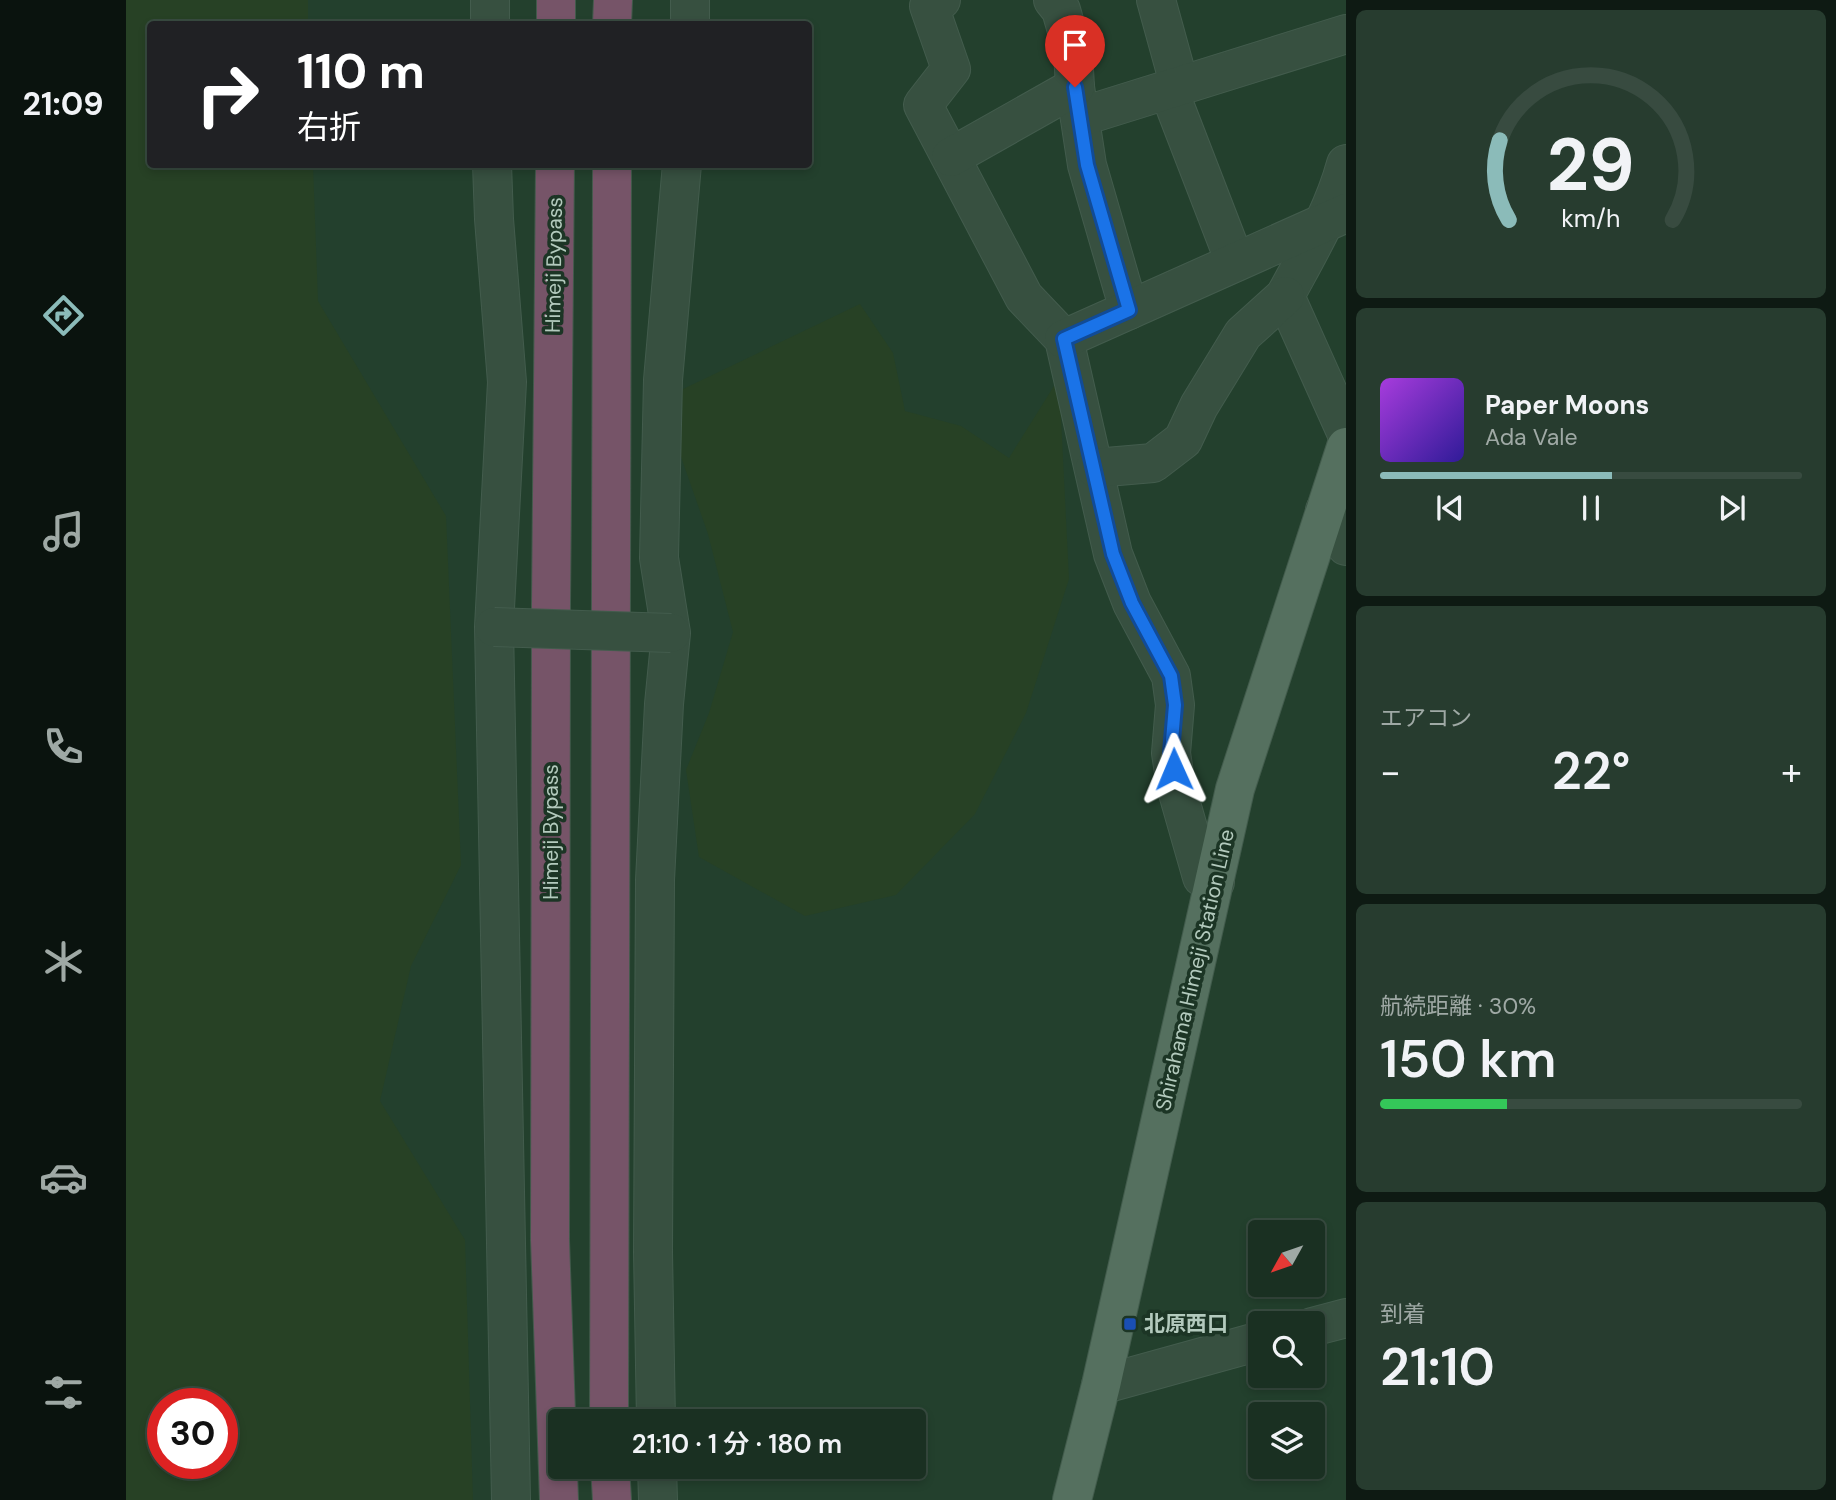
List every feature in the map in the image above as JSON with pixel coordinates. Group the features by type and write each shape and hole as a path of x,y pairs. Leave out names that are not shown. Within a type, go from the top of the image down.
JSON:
{"highway":[{"path":"556,0 556,21"},
{"path":"612,0 612,21"},
{"name":"Himeji Bypass","path":"555,168 550,1240 559,1500"},
{"path":"609,1409 612,168"},
{"path":"611,1479 612,1500"}],"main road":[{"name":"Shirahama Himeji Station Line","path":"1072,1500 1101,1385 1235,789 1346,447"}],"street":[{"path":"490,0 490,21"},
{"path":"690,0 690,21"},
{"path":"941,0 929,6 951,69 923,105 1024,296 1064,339 1113,554 1132,603 1171,676 1175,705 1171,753 1176,786 1202,877 1214,882"},
{"path":"1156,0 1175,89 1235,262"},
{"path":"1063,3 1073,52 1077,102 1087,165 1129,310"},
{"path":"951,157 1077,102 1175,89 1346,34"},
{"path":"1095,468 1153,463 1183,440 1199,406 1243,334 1285,296 1335,217 1346,164"},
{"path":"492,168 507,382 494,627 511,1500"},
{"path":"656,1409 653,1252 655,880 664,704 671,633 659,558 663,380 682,168"},
{"path":"1064,339 1335,217"},
{"path":"1285,296 1346,432"},
{"path":"1325,510 1346,546"},
{"path":"494,627 671,633"},
{"path":"1325,1324 1346,1318"},
{"path":"1101,1385 1248,1344"},
{"path":"657,1479 658,1500"}],"green space":[{"path":"126,0 308,0 308,21 147,21 147,168 313,168 318,301 446,516 461,865 411,966 380,1101 465,1240 473,1500 126,1500"},
{"path":"860,304 893,353 905,411 961,426 1009,458 1059,378 1069,579 1026,713 975,814 896,895 805,916 699,857 686,770 709,713 733,632 708,534 680,454 679,391"}],"place":[{"name":"北原西口","path":"1130,1324"}],"route":[{"path":"1075,87 1087,165 1129,310 1064,339 1113,554 1132,603 1171,676 1175,705 1171,753 1174,769"}]}
